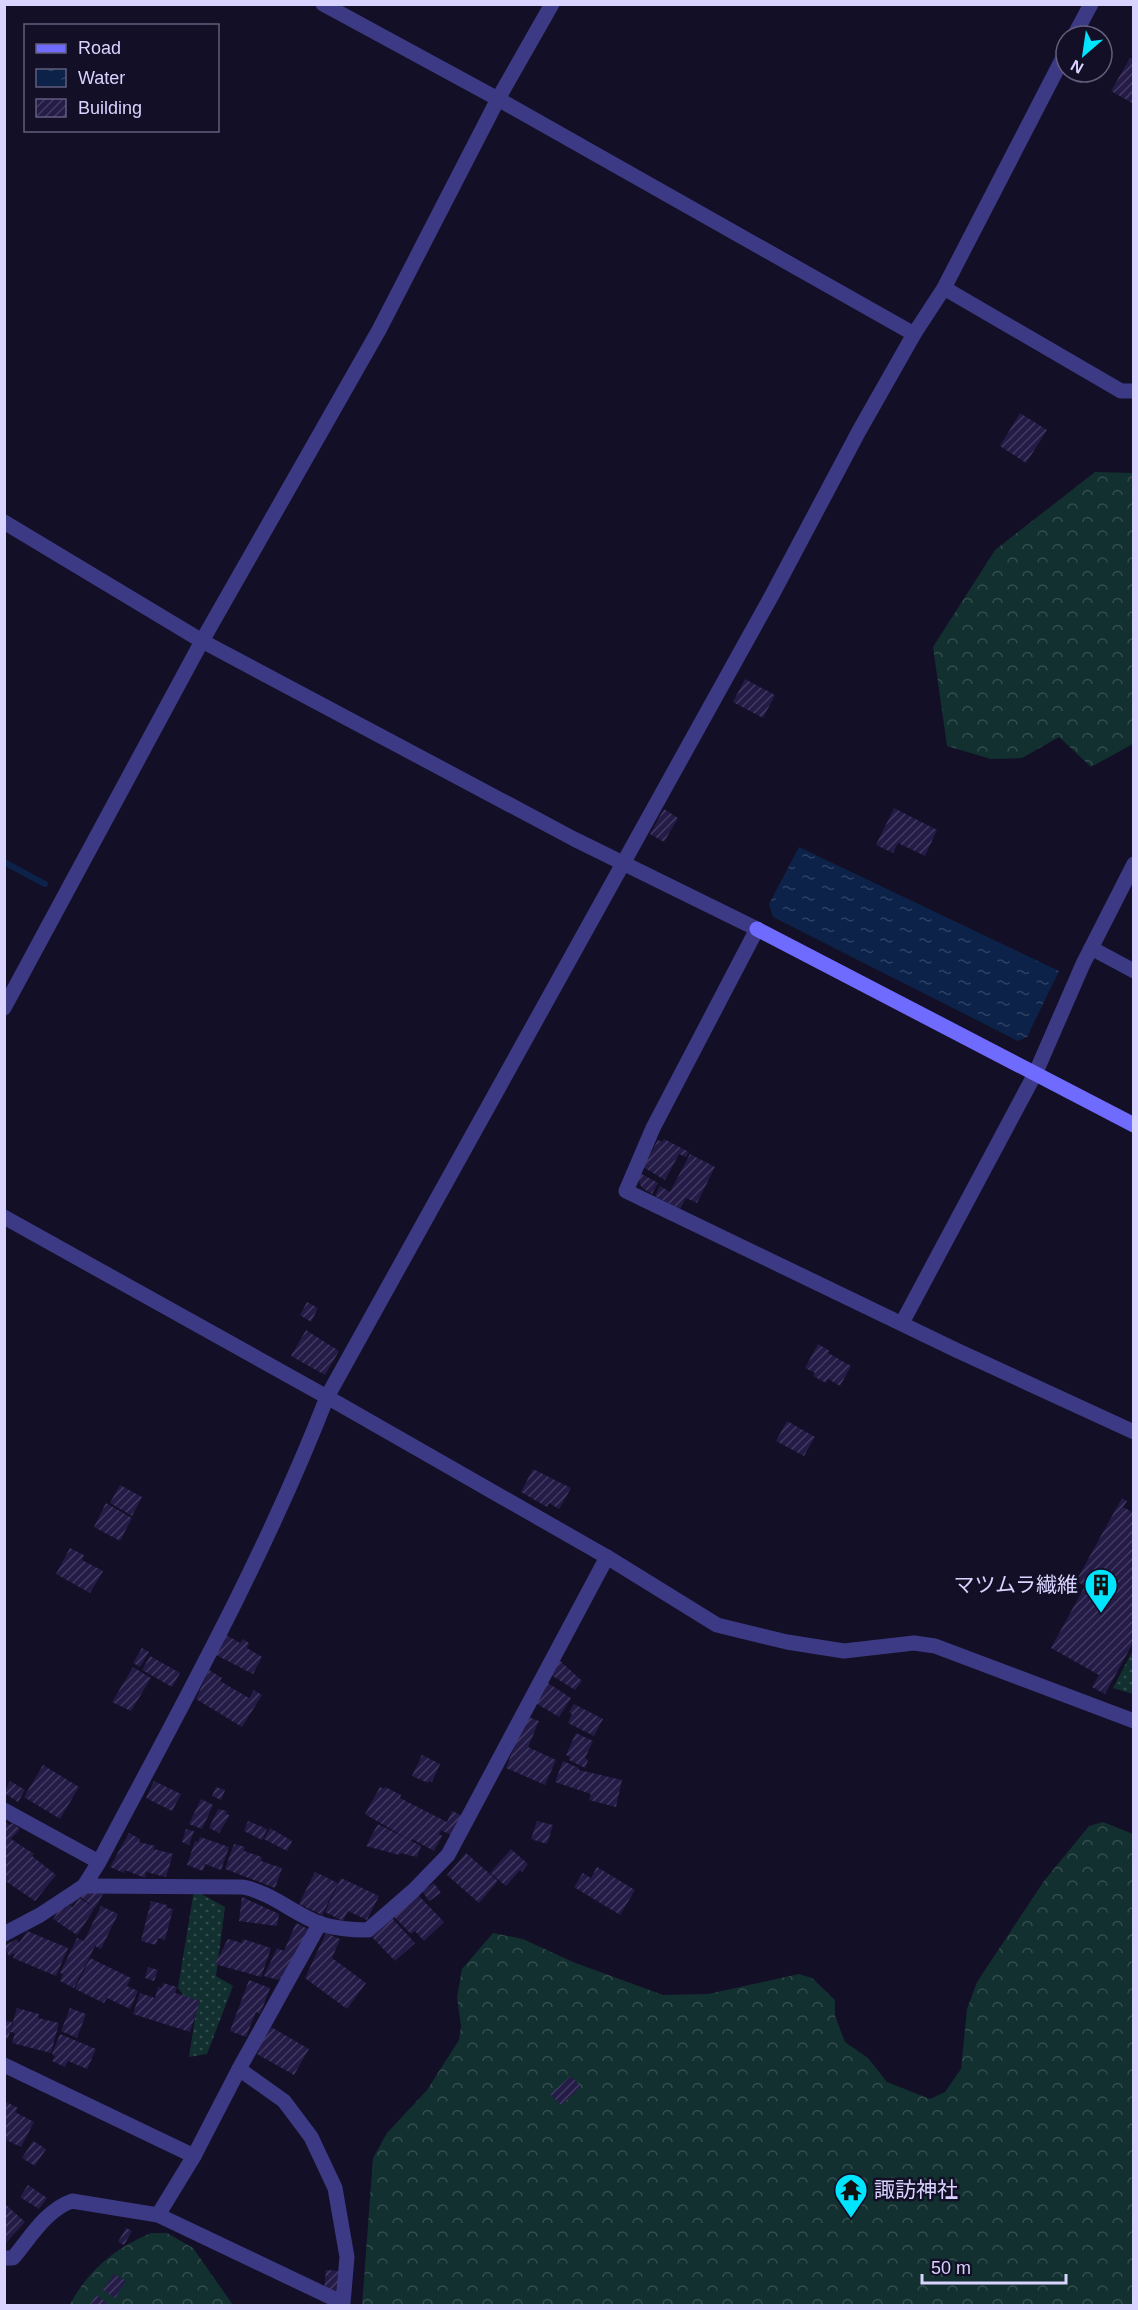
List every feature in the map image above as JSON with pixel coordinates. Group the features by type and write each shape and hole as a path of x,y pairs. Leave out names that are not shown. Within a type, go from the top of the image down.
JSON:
{"street":[{"path":"322,4 498,99 914,334"},
{"path":"4,1008 202,641 379,330 498,99 552,4"},
{"path":"1080,24 1091,4"},
{"path":"4,1934 40,1916 84,1886 99,1862 232,1605 302,1461 327,1397 772,595 859,431 914,334 944,288 1054,75"},
{"path":"944,288 1122,391 1134,391"},
{"path":"4,522 202,641 623,864 757,929 1036,1072 1134,1125"},
{"path":"902,1323 1036,1072 1091,948 1134,864"},
{"path":"757,929 652,1128 626,1191 956,1350 1134,1432"},
{"path":"1091,948 1134,971"},
{"path":"4,1217 327,1397 607,1557 717,1625 787,1642 844,1651 914,1643 935,1646 1134,1721"},
{"path":"84,1886 243,1887 258,1890 320,1923 346,1930 368,1930 414,1890 448,1855 607,1557"},
{"path":"4,1810 99,1862"},
{"path":"158,2216 194,2156 239,2069 320,1923"},
{"path":"4,2064 194,2156"},
{"path":"4,2258 13,2258 52,2212 72,2201 158,2216 343,2303 348,2257 335,2188 311,2138 284,2101 239,2069"}],"green space":[{"path":"1095,472 1133,473 1133,744 1091,767 1059,737 1022,758 991,759 947,746 933,647 995,550"},
{"path":"1133,1650 1133,1694 1113,1688"},
{"path":"1103,1822 1133,1834 1133,2305 362,2306 373,2158 387,2133 427,2090 459,2040 461,2026 457,1997 462,1969 493,1933 523,1939 573,1962 663,1995 708,1994 799,1974 812,1978 835,2000 835,2016 845,2042 868,2058 887,2082 930,2099 945,2092 961,2069 967,2009 977,1982 1044,1881 1089,1826"},
{"path":"194,1890 225,1907 216,1976 233,1986 207,2054 189,2057 196,2012 178,1988"},
{"path":"151,2233 167,2233 193,2248 233,2305 69,2306 85,2281 114,2253"}],"water":[{"path":"799,847 1059,971 1027,1037 1018,1041 773,917 769,904"}],"building":[{"path":"1130,58 1134,60 1134,104 1111,91"},
{"path":"1020,413 1047,430 1026,463 1000,446"},
{"path":"745,679 775,695 763,718 733,702"},
{"path":"894,808 937,830 925,856 898,843 893,853 876,845"},
{"path":"664,809 678,818 664,842 650,834"},
{"path":"664,1139 689,1152 686,1157 679,1154 665,1180 643,1167 658,1140 662,1142"},
{"path":"690,1154 715,1167 697,1203 686,1198 680,1209 655,1196 660,1186 670,1192"},
{"path":"640,1173 658,1183 652,1194 642,1188 637,1178"},
{"path":"307,1302 318,1308 311,1322 300,1315"},
{"path":"306,1330 339,1351 325,1375 291,1356"},
{"path":"818,1344 830,1351 828,1353 851,1366 840,1386 828,1379 826,1383 813,1376 815,1373 805,1368"},
{"path":"787,1421 815,1437 804,1456 776,1441"},
{"path":"533,1469 571,1488 559,1509 549,1503 547,1507 521,1492"},
{"path":"120,1485 142,1497 132,1516 110,1503"},
{"name":"マツムラ繊維","path":"1122,1498 1127,1501 1123,1507 1134,1513 1134,1641 1105,1694 1092,1687 1099,1675 1051,1648 1085,1586 1076,1581"},
{"path":"106,1503 132,1518 120,1541 94,1527"},
{"path":"70,1548 84,1555 82,1560 103,1571 90,1593 56,1574"},
{"path":"226,1635 240,1643 243,1639 249,1643 247,1648 262,1657 253,1674 216,1655"},
{"path":"142,1648 149,1652 140,1667 133,1663"},
{"path":"150,1656 180,1673 172,1687 142,1670"},
{"path":"557,1658 582,1681 575,1690 548,1673"},
{"path":"133,1667 151,1678 131,1711 112,1702"},
{"path":"209,1670 222,1678 220,1681 249,1698 254,1690 262,1695 242,1727 196,1699"},
{"path":"545,1681 571,1698 559,1717 532,1701"},
{"path":"574,1704 603,1719 594,1736 568,1723 572,1714 569,1712"},
{"path":"526,1716 539,1721 528,1747 556,1760 545,1785 506,1768"},
{"path":"576,1733 593,1741 585,1758 588,1760 585,1768 569,1760 570,1757 566,1755"},
{"path":"422,1755 440,1764 432,1782 428,1783 412,1776"},
{"path":"563,1761 579,1770 622,1780 616,1807 589,1800 591,1794 555,1782"},
{"path":"43,1765 79,1787 60,1819 24,1797"},
{"path":"10,1781 25,1790 18,1802 4,1793"},
{"path":"154,1781 181,1794 172,1811 146,1798"},
{"path":"216,1787 225,1790 221,1800 212,1796"},
{"path":"380,1787 401,1795 400,1798 447,1822 452,1811 463,1816 452,1836 441,1830 439,1834 442,1836 434,1851 412,1839 411,1841 365,1814"},
{"path":"201,1799 213,1805 202,1829 189,1824"},
{"path":"218,1809 227,1811 226,1814 230,1815 219,1833 209,1828"},
{"path":"4,1821 20,1829 11,1839 34,1854 32,1856 56,1875 35,1901 4,1880"},
{"path":"248,1821 267,1829 262,1840 244,1831"},
{"path":"537,1821 553,1825 547,1844 531,1839"},
{"path":"378,1824 421,1846 417,1857 400,1853 399,1855 366,1846"},
{"path":"270,1828 292,1841 287,1851 264,1839"},
{"path":"186,1829 194,1831 189,1845 182,1842"},
{"path":"129,1833 140,1839 139,1842 173,1854 166,1877 146,1872 145,1878 110,1867"},
{"path":"200,1837 229,1847 221,1870 205,1864 203,1871 187,1865 195,1841 198,1842"},
{"path":"234,1844 245,1847 237,1870 244,1851 262,1857 261,1861 282,1868 275,1888 225,1869"},
{"path":"511,1849 528,1864 506,1886 490,1873"},
{"path":"466,1853 498,1881 479,1903 447,1875"},
{"path":"597,1867 635,1890 620,1915 574,1887 583,1873 591,1878"},
{"path":"315,1872 338,1883 322,1915 299,1904"},
{"path":"341,1878 379,1896 367,1920 348,1911 343,1921 325,1912"},
{"path":"434,1883 441,1893 429,1901 422,1891"},
{"path":"84,1891 103,1894 95,1908 79,1896 72,1905 67,1902"},
{"path":"418,1895 444,1922 424,1941 415,1931 411,1934 394,1917"},
{"path":"242,1897 279,1914 277,1926 239,1921"},
{"path":"79,1898 94,1907 77,1935 53,1919 61,1907 64,1909 68,1904 73,1907"},
{"path":"151,1901 173,1909 165,1940 158,1938 156,1945 141,1941"},
{"path":"101,1906 118,1914 101,1949 95,1946 74,1988 60,1981 63,1974 60,1973 77,1938 84,1941"},
{"path":"392,1918 415,1943 395,1961 372,1937"},
{"path":"296,1923 310,1930 287,1981 264,1976 277,1948 284,1951"},
{"path":"27,1931 68,1948 56,1976 13,1958 15,1953 9,1956 4,1946 17,1939 19,1943"},
{"path":"326,1933 340,1939 332,1958 366,1983 347,2009 305,1978"},
{"path":"228,1939 242,1943 243,1939 271,1948 261,1977 215,1964"},
{"path":"90,1958 131,1978 127,1986 138,1991 130,2009 107,1998 104,2003 75,1989"},
{"path":"148,1967 158,1970 154,1981 145,1978"},
{"path":"249,1980 270,1988 260,2014 256,2012 246,2037 230,2031"},
{"path":"163,1983 177,1987 175,1993 200,2001 190,2032 133,2014 140,1993 155,1998 158,1987 162,1988"},
{"path":"17,2008 39,2014 38,2018 59,2023 51,2053 12,2043 15,2033 10,2032"},
{"path":"70,2008 86,2014 77,2038 61,2031"},
{"path":"4,2020 12,2022 8,2039 4,2038"},
{"path":"271,2027 309,2049 294,2075 257,2054 259,2050 255,2047 265,2030 269,2032"},
{"path":"60,2034 96,2049 87,2069 68,2061 65,2067 52,2061 55,2056 52,2054"},
{"path":"571,2076 581,2087 561,2105 550,2094"},
{"path":"4,2101 18,2108 15,2112 34,2122 21,2147 4,2139"},
{"path":"33,2141 46,2149 35,2166 22,2158"},
{"path":"28,2185 47,2198 39,2209 20,2197"},
{"path":"4,2203 25,2222 4,2245"},
{"path":"126,2228 132,2231 124,2245 118,2242"},
{"path":"326,2270 340,2271 339,2292 324,2291"},
{"path":"114,2274 126,2281 115,2298 103,2290"},
{"path":"96,2295 111,2306 89,2306"}],"waterway":[{"path":"4,862 45,884"}],"place":[{"name":"マツムラ繊維","path":"1101,1614"},
{"name":"諏訪神社","path":"851,2219"}]}
